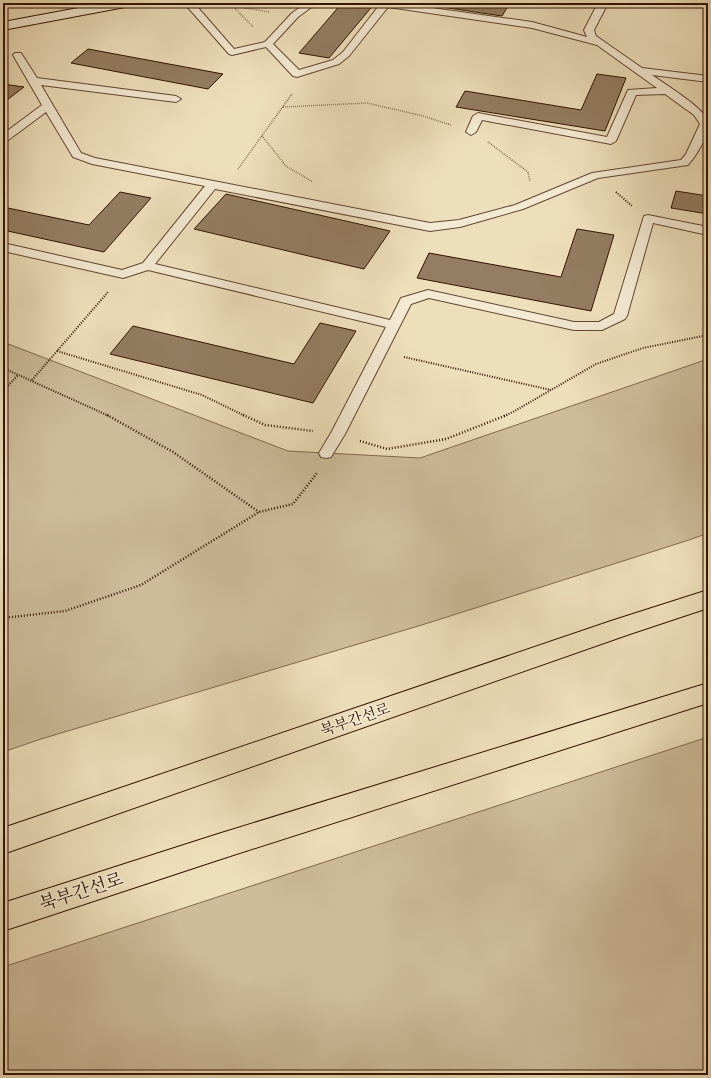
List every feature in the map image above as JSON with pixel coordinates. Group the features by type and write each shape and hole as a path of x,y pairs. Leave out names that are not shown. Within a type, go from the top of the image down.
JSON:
{"highway":[{"path":"619,628 708,585"},
{"name":"북부간선로","path":"3,841 619,628 708,599"},
{"name":"북부간선로","path":"3,917 218,847 708,693"}],"street":[{"path":"3,26 125,3"}],"lane":[{"path":"189,3 232,52 268,44 295,15 312,3"},
{"path":"18,55 77,156 92,161 430,227 460,223 519,207 596,175 684,163 691,155 705,124 698,113 592,37 589,30 604,3"},
{"path":"268,44 297,74 336,62 346,54 386,4 532,25 601,44"},
{"path":"640,71 708,79"},
{"path":"33,81 176,99"},
{"path":"471,132 478,116 611,141 632,92 668,92"},
{"path":"3,139 48,106"},
{"path":"3,247 123,274 146,266 219,186"},
{"path":"326,453 338,434 406,301 428,294 574,326 602,326 620,316 648,220 708,231"},
{"path":"146,266 394,325"}],"path":[{"path":"230,3 268,44"},
{"path":"233,6 295,15"},
{"path":"219,186 262,136 302,80 297,74"},
{"path":"283,107 367,103 423,116 476,134 528,172 531,187"},
{"path":"262,136 286,166 318,185"},
{"path":"596,175 648,220"},
{"path":"32,380 123,274"},
{"path":"57,351 202,395 265,425 338,434 387,449 446,439 513,412 603,361 642,348 708,335"},
{"path":"380,351 550,390"},
{"path":"3,368 76,399 143,434 208,476 259,512"},
{"path":"3,391 18,374"},
{"path":"3,618 64,611 140,585 259,512 293,504 317,473 326,453"}],"shaded area":[{"path":"3,342 288,451 420,458 708,359 708,533 425,624 41,739 3,752"},
{"path":"708,737 708,1075 3,1075 3,967"}],"building":[{"path":"342,3 375,3 329,58 299,53"},
{"path":"510,3 502,16 422,4"},
{"path":"88,49 223,74 208,89 71,63"},
{"path":"597,74 626,78 605,131 456,107 465,91 581,110"},
{"path":"3,84 24,87 3,103"},
{"path":"676,191 708,196 708,214 671,208"},
{"path":"120,192 151,198 104,252 3,230 3,207 89,225"},
{"path":"226,194 390,231 364,269 194,229"},
{"path":"577,229 614,235 591,311 417,278 429,253 561,277"},
{"path":"320,323 356,331 313,403 110,354 133,326 294,364"}]}
